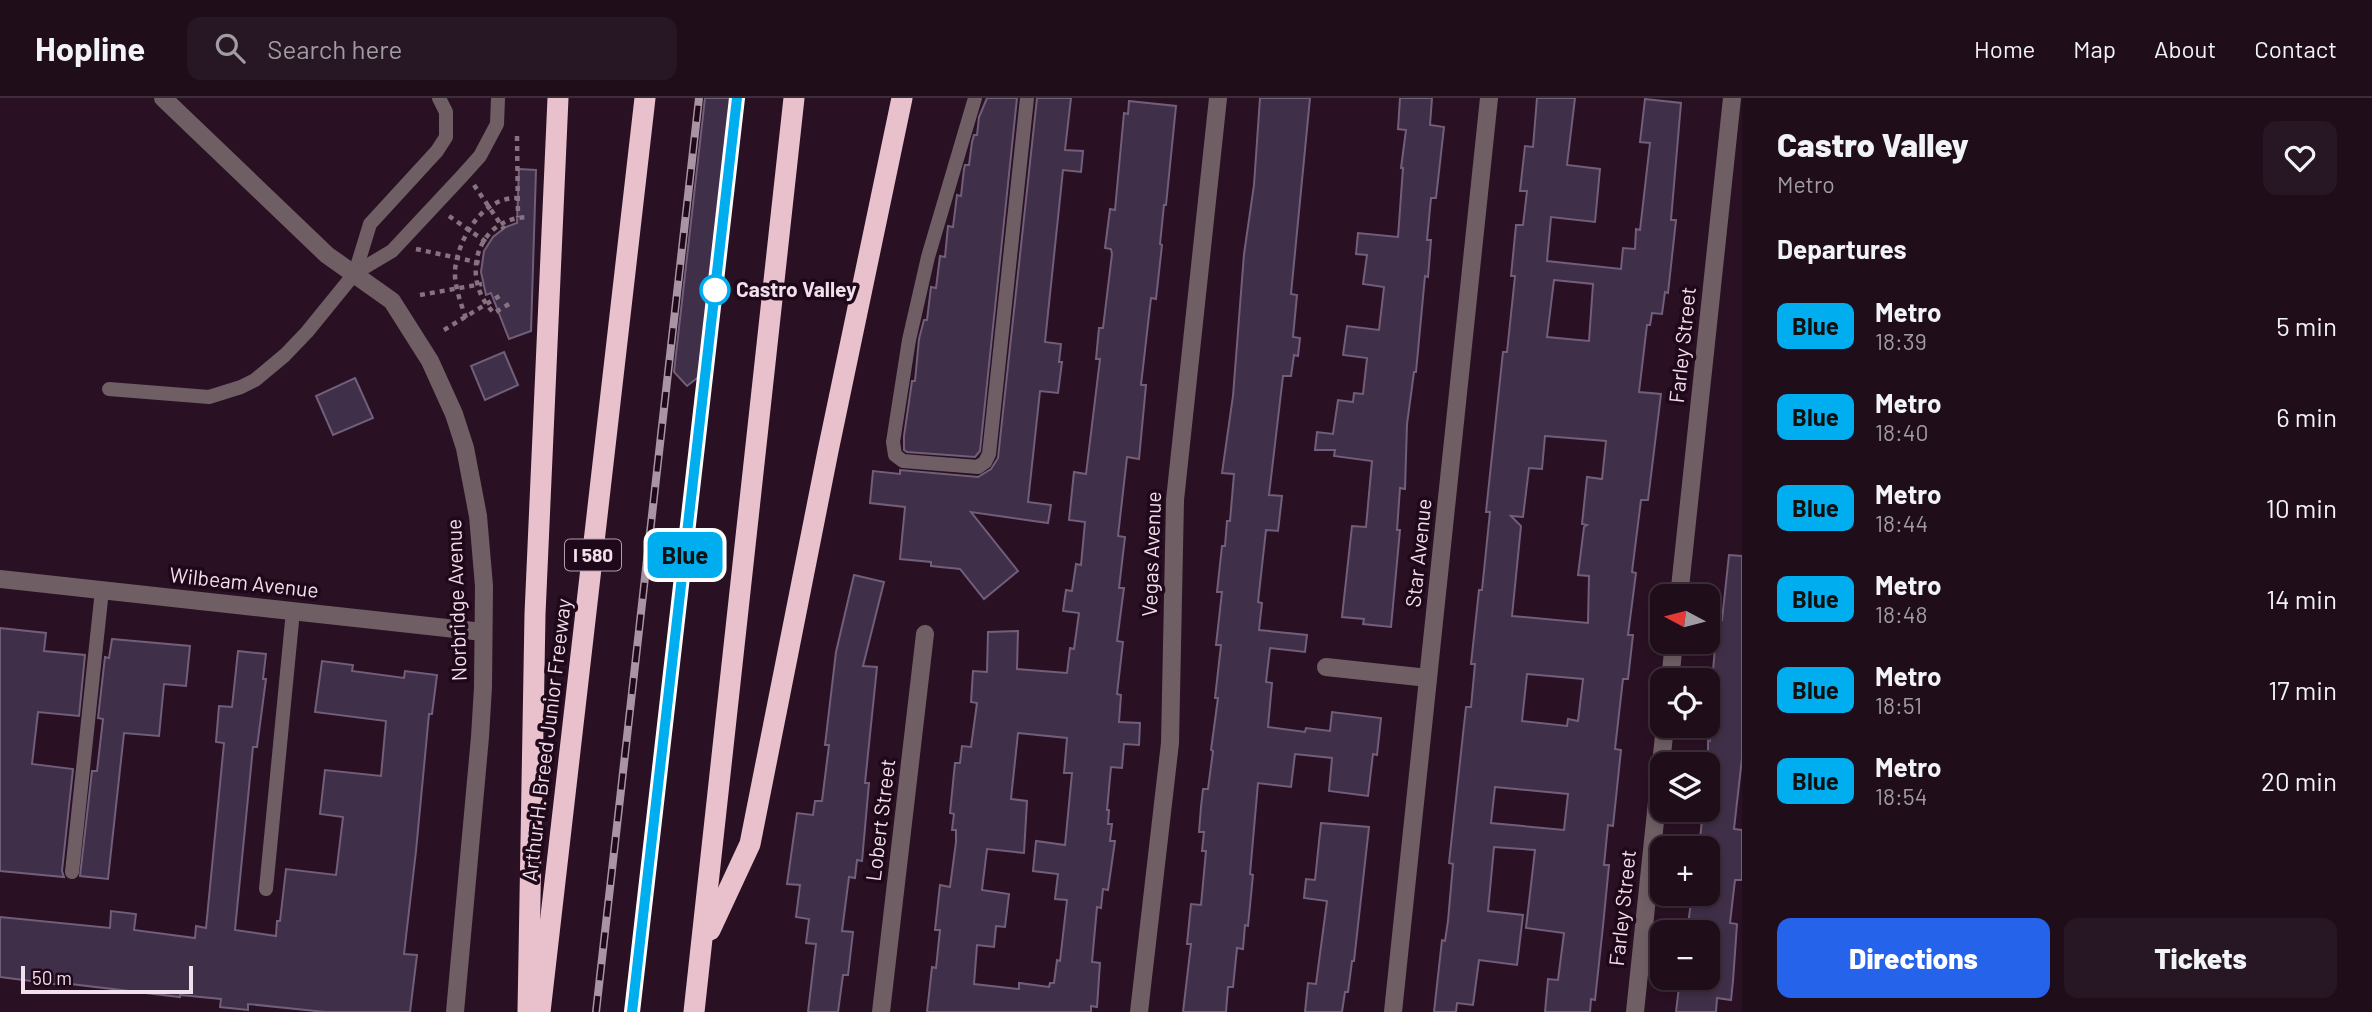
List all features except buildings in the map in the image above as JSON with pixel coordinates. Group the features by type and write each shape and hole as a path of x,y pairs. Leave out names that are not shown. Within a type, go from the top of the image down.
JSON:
{"highway":[{"path":"528,1012 535,614 558,98"},
{"name":"Arthur H. Breed Junior Freeway","path":"540,1012 645,98"},
{"path":"694,1012 794,98"},
{"path":"702,948 750,844 902,98"}],"street":[{"name":"Norbridge Avenue","path":"163,98 327,255 392,302 430,361 454,414 465,448 478,516 483,566 483,632 480,737 456,1012"},
{"name":"Vegas Avenue","path":"1139,1012 1170,743 1175,500 1219,98"},
{"name":"Star Avenue","path":"1393,1012 1489,98"},
{"name":"Farley Street","path":"1680,584 1732,98"},
{"name":"Wilbeam Avenue","path":"0,579 483,632"},
{"name":"Lobert Street","path":"881,1012 925,634"},
{"path":"1326,667 1428,678"},
{"name":"Farley Street","path":"1634,1012 1664,738"}],"lane":[{"path":"355,273 370,224 437,151 446,137 446,112 439,98"},
{"path":"109,389 209,397 256,380 285,355 355,273 392,251 480,156 497,124 498,98"},
{"path":"975,98 928,257 909,340 893,442 895,455 903,461 978,467 985,462 989,454 1027,98"},
{"path":"72,872 102,590"},
{"path":"266,889 293,611"}],"path":[{"path":"517,136 518,217"},
{"path":"474,185 502,226"},
{"path":"466,318 454,272 461,241 479,216 504,198 516,198"},
{"path":"445,214 486,242"},
{"path":"509,304 494,313 487,306 479,284 478,250 502,226 518,217 528,217"},
{"path":"416,249 478,262"},
{"path":"419,295 479,284"},
{"path":"444,330 501,295"}],"railway":[{"path":"596,1012 699,98"},
{"path":"632,1012 737,98"}],"metro line":[{"name":"Blue","path":"632,1012 737,98"}],"place":[{"name":"Castro Valley","path":"715,290"}]}
